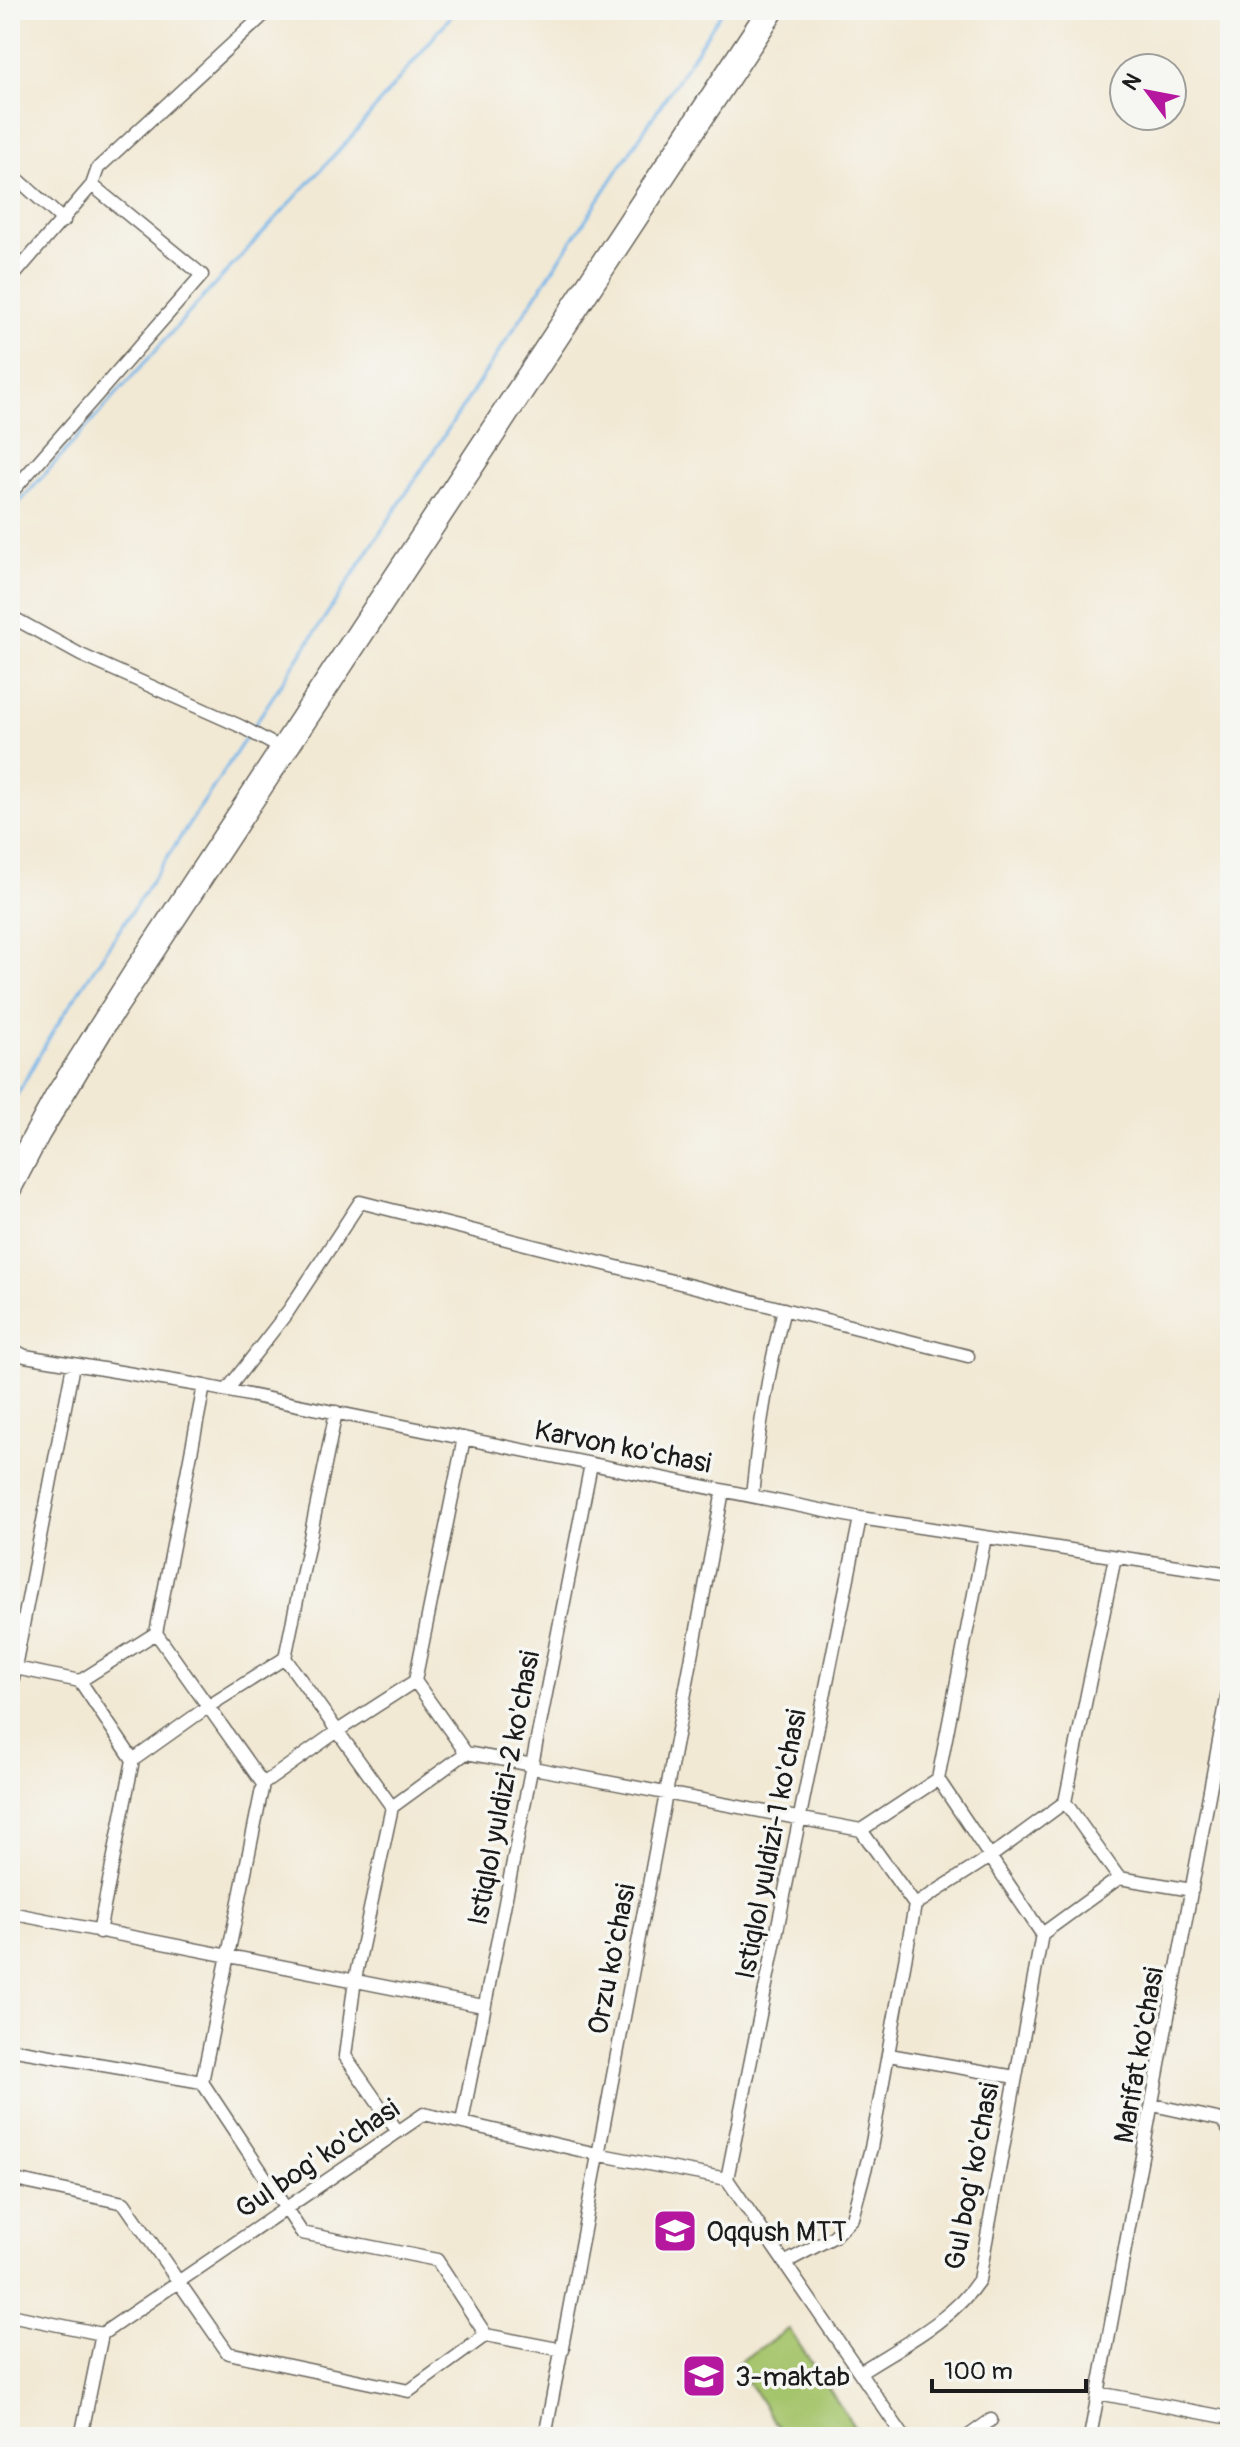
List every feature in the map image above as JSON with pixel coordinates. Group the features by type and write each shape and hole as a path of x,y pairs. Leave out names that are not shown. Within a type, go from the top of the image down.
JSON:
{"main road":[{"path":"10,1197 42,1136 109,1025 764,10"},
{"path":"10,1173 53,1094 134,966 285,750 778,10"}],"street":[{"path":"10,280 64,221 92,185 98,168 269,10"},
{"path":"10,172 64,221"},
{"path":"10,494 202,275 92,185"},
{"path":"10,616 81,655 240,726 285,750"},
{"path":"227,1390 289,1310 360,1202 968,1356"},
{"path":"752,1496 767,1375 784,1309"},
{"name":"Karvon ko'chasi","path":"10,1348 25,1356 227,1390 860,1518 1230,1574"},
{"path":"10,1693 73,1365"},
{"path":"15,1668 80,1681 156,1633 204,1386"},
{"path":"99,1932 133,1760 209,1706 285,1658 336,1412"},
{"path":"286,2208 202,2082 263,1784 415,1681 464,1438"},
{"name":"Istiqlol yuldizi-2 ko'chasi","path":"462,2122 591,1464"},
{"name":"Orzu ko'chasi","path":"545,2437 601,2155 723,1491"},
{"name":"Istiqlol yuldizi-1 ko'chasi","path":"727,2179 860,1518"},
{"path":"985,1537 938,1779 1042,1934 1119,1878"},
{"path":"915,1905 990,1857 1065,1802 1115,1557"},
{"path":"156,1633 263,1784"},
{"path":"285,1658 392,1807"},
{"path":"80,1681 133,1760"},
{"path":"415,1681 466,1753 799,1819 861,1830 938,1779"},
{"name":"Marifat ko'chasi","path":"1090,2437 1230,1682"},
{"path":"398,2132 345,2056 355,1979 392,1807 466,1753"},
{"path":"1065,1802 1119,1878 1192,1890"},
{"path":"784,2263 833,2237 852,2218 871,2148 889,2055 915,1905 861,1830"},
{"path":"10,1913 483,2006"},
{"name":"Gul bog' ko'chasi","path":"860,2372 968,2297 979,2280 1042,1934"},
{"path":"10,2049 202,2082"},
{"path":"889,2055 1015,2077"},
{"path":"1153,2105 1226,2118 1230,2132"},
{"name":"Gul bog' ko'chasi","path":"102,2334 424,2114 601,2155 727,2179"},
{"path":"10,2179 124,2203 228,2353 409,2391 486,2335 563,2350"},
{"path":"727,2179 904,2437"},
{"name":"Gul bog' ko'chasi","path":"286,2208 302,2233 437,2260 486,2335"},
{"path":"10,2315 102,2334 81,2437"},
{"path":"1098,2393 1230,2418"},
{"path":"967,2437 991,2420"}],"green space":[{"path":"789,2329 861,2437 785,2437 736,2364"}],"waterway":[{"path":"10,513 353,135 456,10"},
{"path":"251,730 723,10"},
{"path":"10,1107 53,1031 247,736"}],"place":[{"name":"Oqqush MTT","path":"675,2231"},
{"name":"3-maktab","path":"704,2376"}]}
